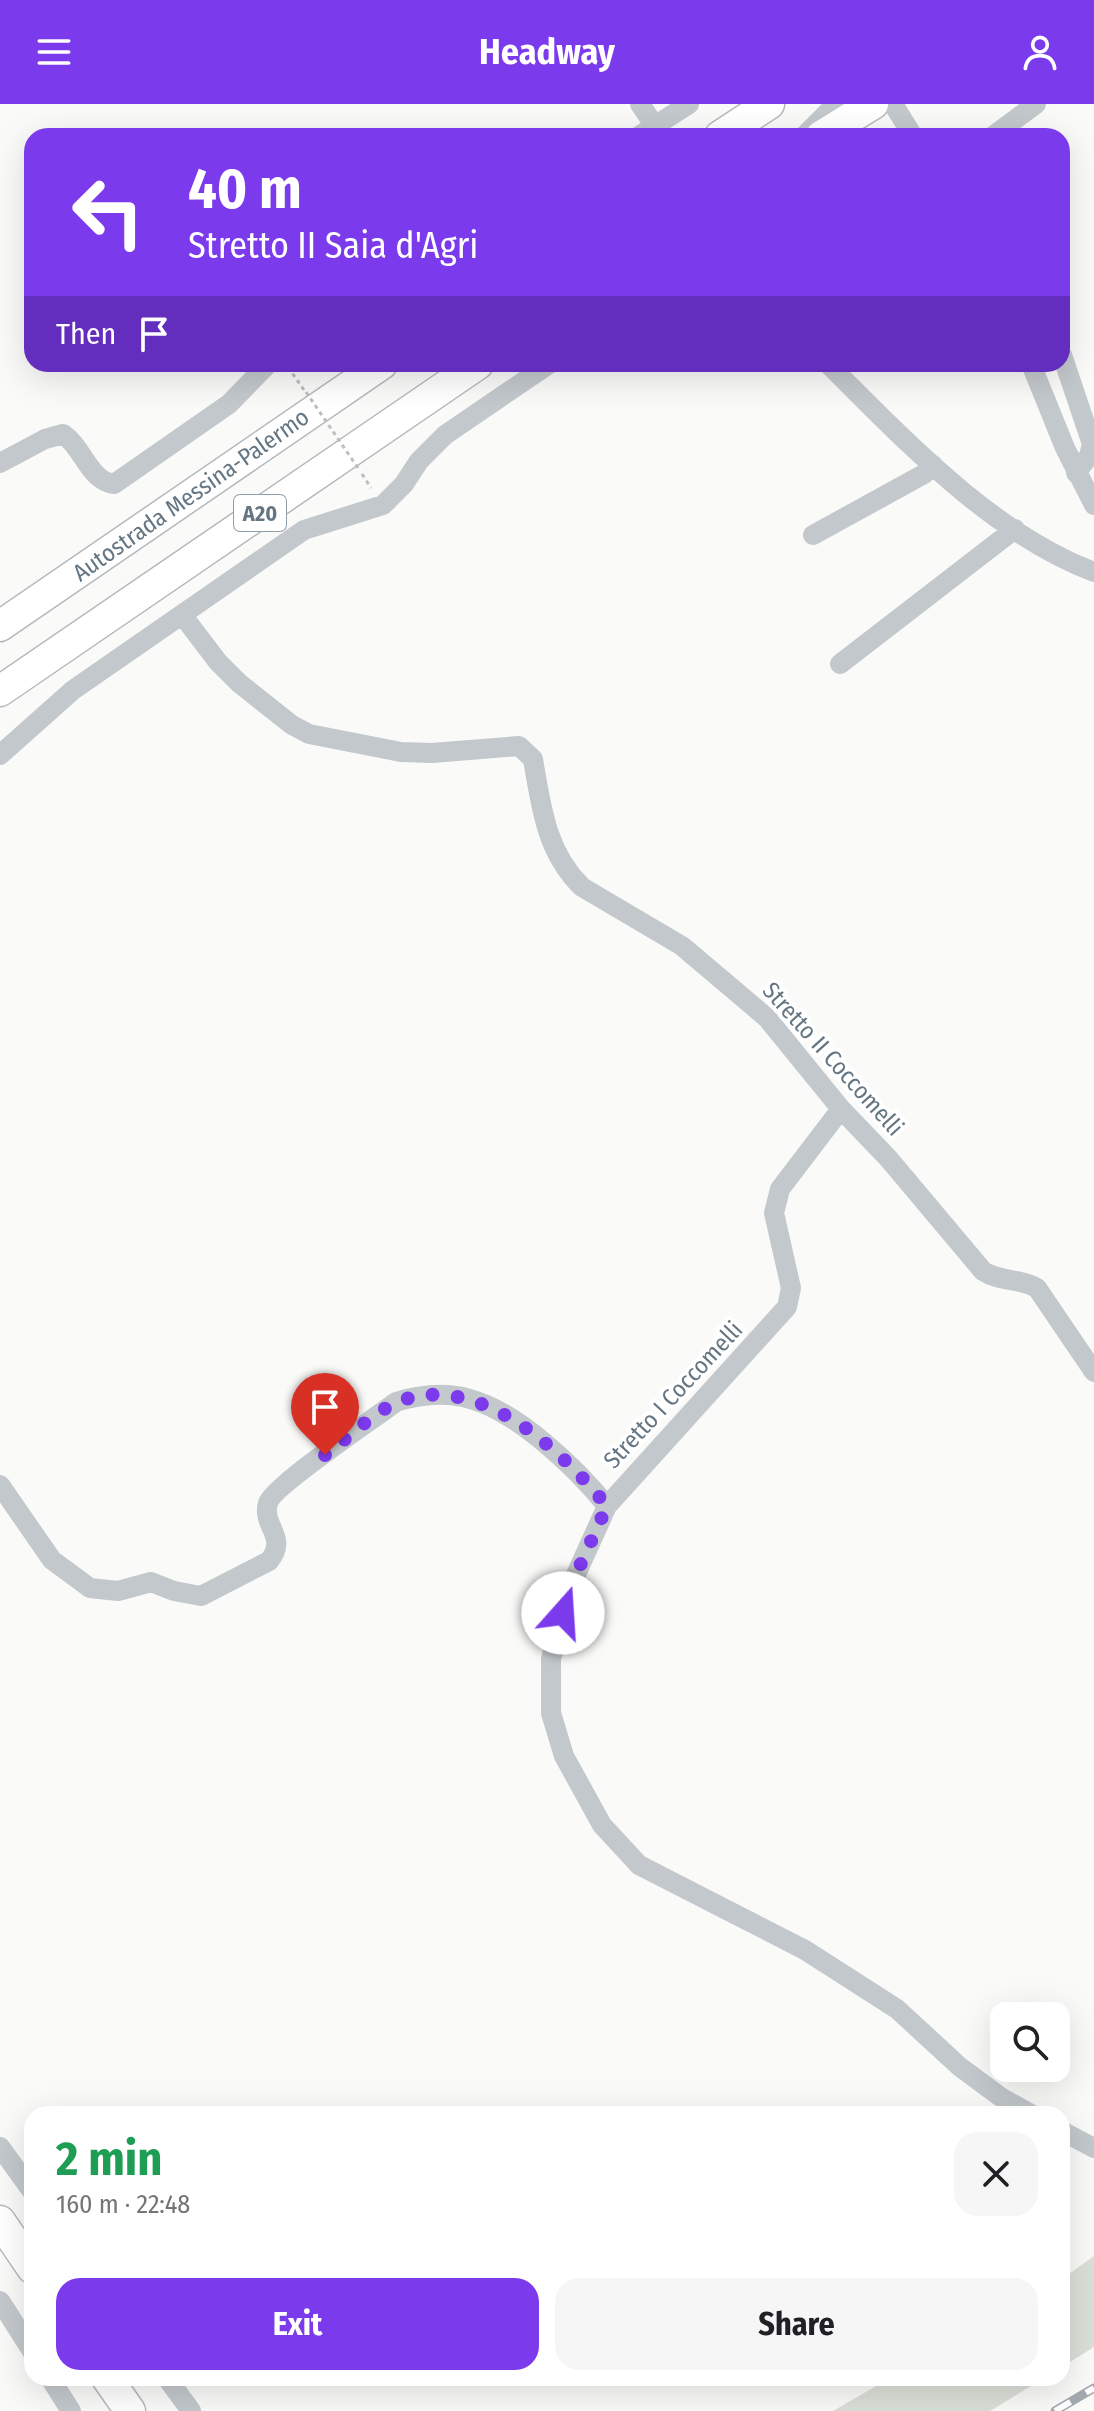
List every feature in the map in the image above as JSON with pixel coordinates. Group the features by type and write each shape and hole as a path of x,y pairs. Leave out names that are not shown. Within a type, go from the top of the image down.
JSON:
{"highway":[{"path":"834,128 873,104"},
{"path":"732,128 758,111"},
{"name":"Autostrada Messina-Palermo","path":"0,626 370,372"},
{"name":"A20","path":"0,691 466,372"},
{"path":"0,710 43,662"},
{"path":"0,2221 24,2256"},
{"path":"113,2386 130,2411"}],"street":[{"path":"640,104 646,128"},
{"path":"652,128 689,104"},
{"path":"758,111 787,104"},
{"path":"812,128 836,104"},
{"path":"893,104 908,128"},
{"path":"1004,128 1036,104"},
{"path":"0,463 45,439 63,434 76,446 99,478 114,484 229,404 260,372"},
{"path":"0,755 73,690 304,530 383,505 439,441 538,372"},
{"path":"836,372 911,447 1015,529 1070,563 1094,572"},
{"path":"1034,372 1076,473 1094,505"},
{"path":"1068,372 1092,444 1089,456 1076,473"},
{"path":"813,535 924,474 933,465"},
{"path":"840,664 1015,529"},
{"name":"Stretto II Coccomelli","path":"183,616 218,662 239,683 292,725 309,734 401,752 432,753 510,745 525,749 533,759 550,842 570,876 582,887 682,946 767,1018 841,1109 888,1158 983,1271 992,1277 1037,1288 1094,1372"},
{"name":"Stretto I Coccomelli","path":"841,1109 780,1189 774,1213 791,1288 787,1307 607,1506 569,1590 551,1659 551,1713 564,1756 602,1825 639,1865 805,1950 897,2009 960,2067 1016,2106"},
{"path":"0,1485 52,1560 90,1588 118,1591 151,1582 174,1591 201,1596 269,1561 277,1552 267,1511 268,1501 285,1483 396,1402 414,1397 447,1396 471,1399 502,1415 579,1474 607,1506"},
{"path":"1070,2135 1094,2148"},
{"path":"0,2147 24,2180"},
{"path":"0,2301 24,2338"},
{"path":"55,2386 71,2411"},
{"path":"173,2386 191,2411"}],"path":[{"path":"292,372 383,505"}],"shaded area":[{"path":"1094,2256 1094,2347 1070,2362 1070,2273"},
{"path":"876,2386 1031,2386 990,2411 833,2411"}],"railway":[{"path":"1055,2411 1094,2388"}],"route":[{"path":"325,1455 396,1402 414,1397 471,1399 502,1415 579,1474 607,1506 569,1590 563,1613"}]}
